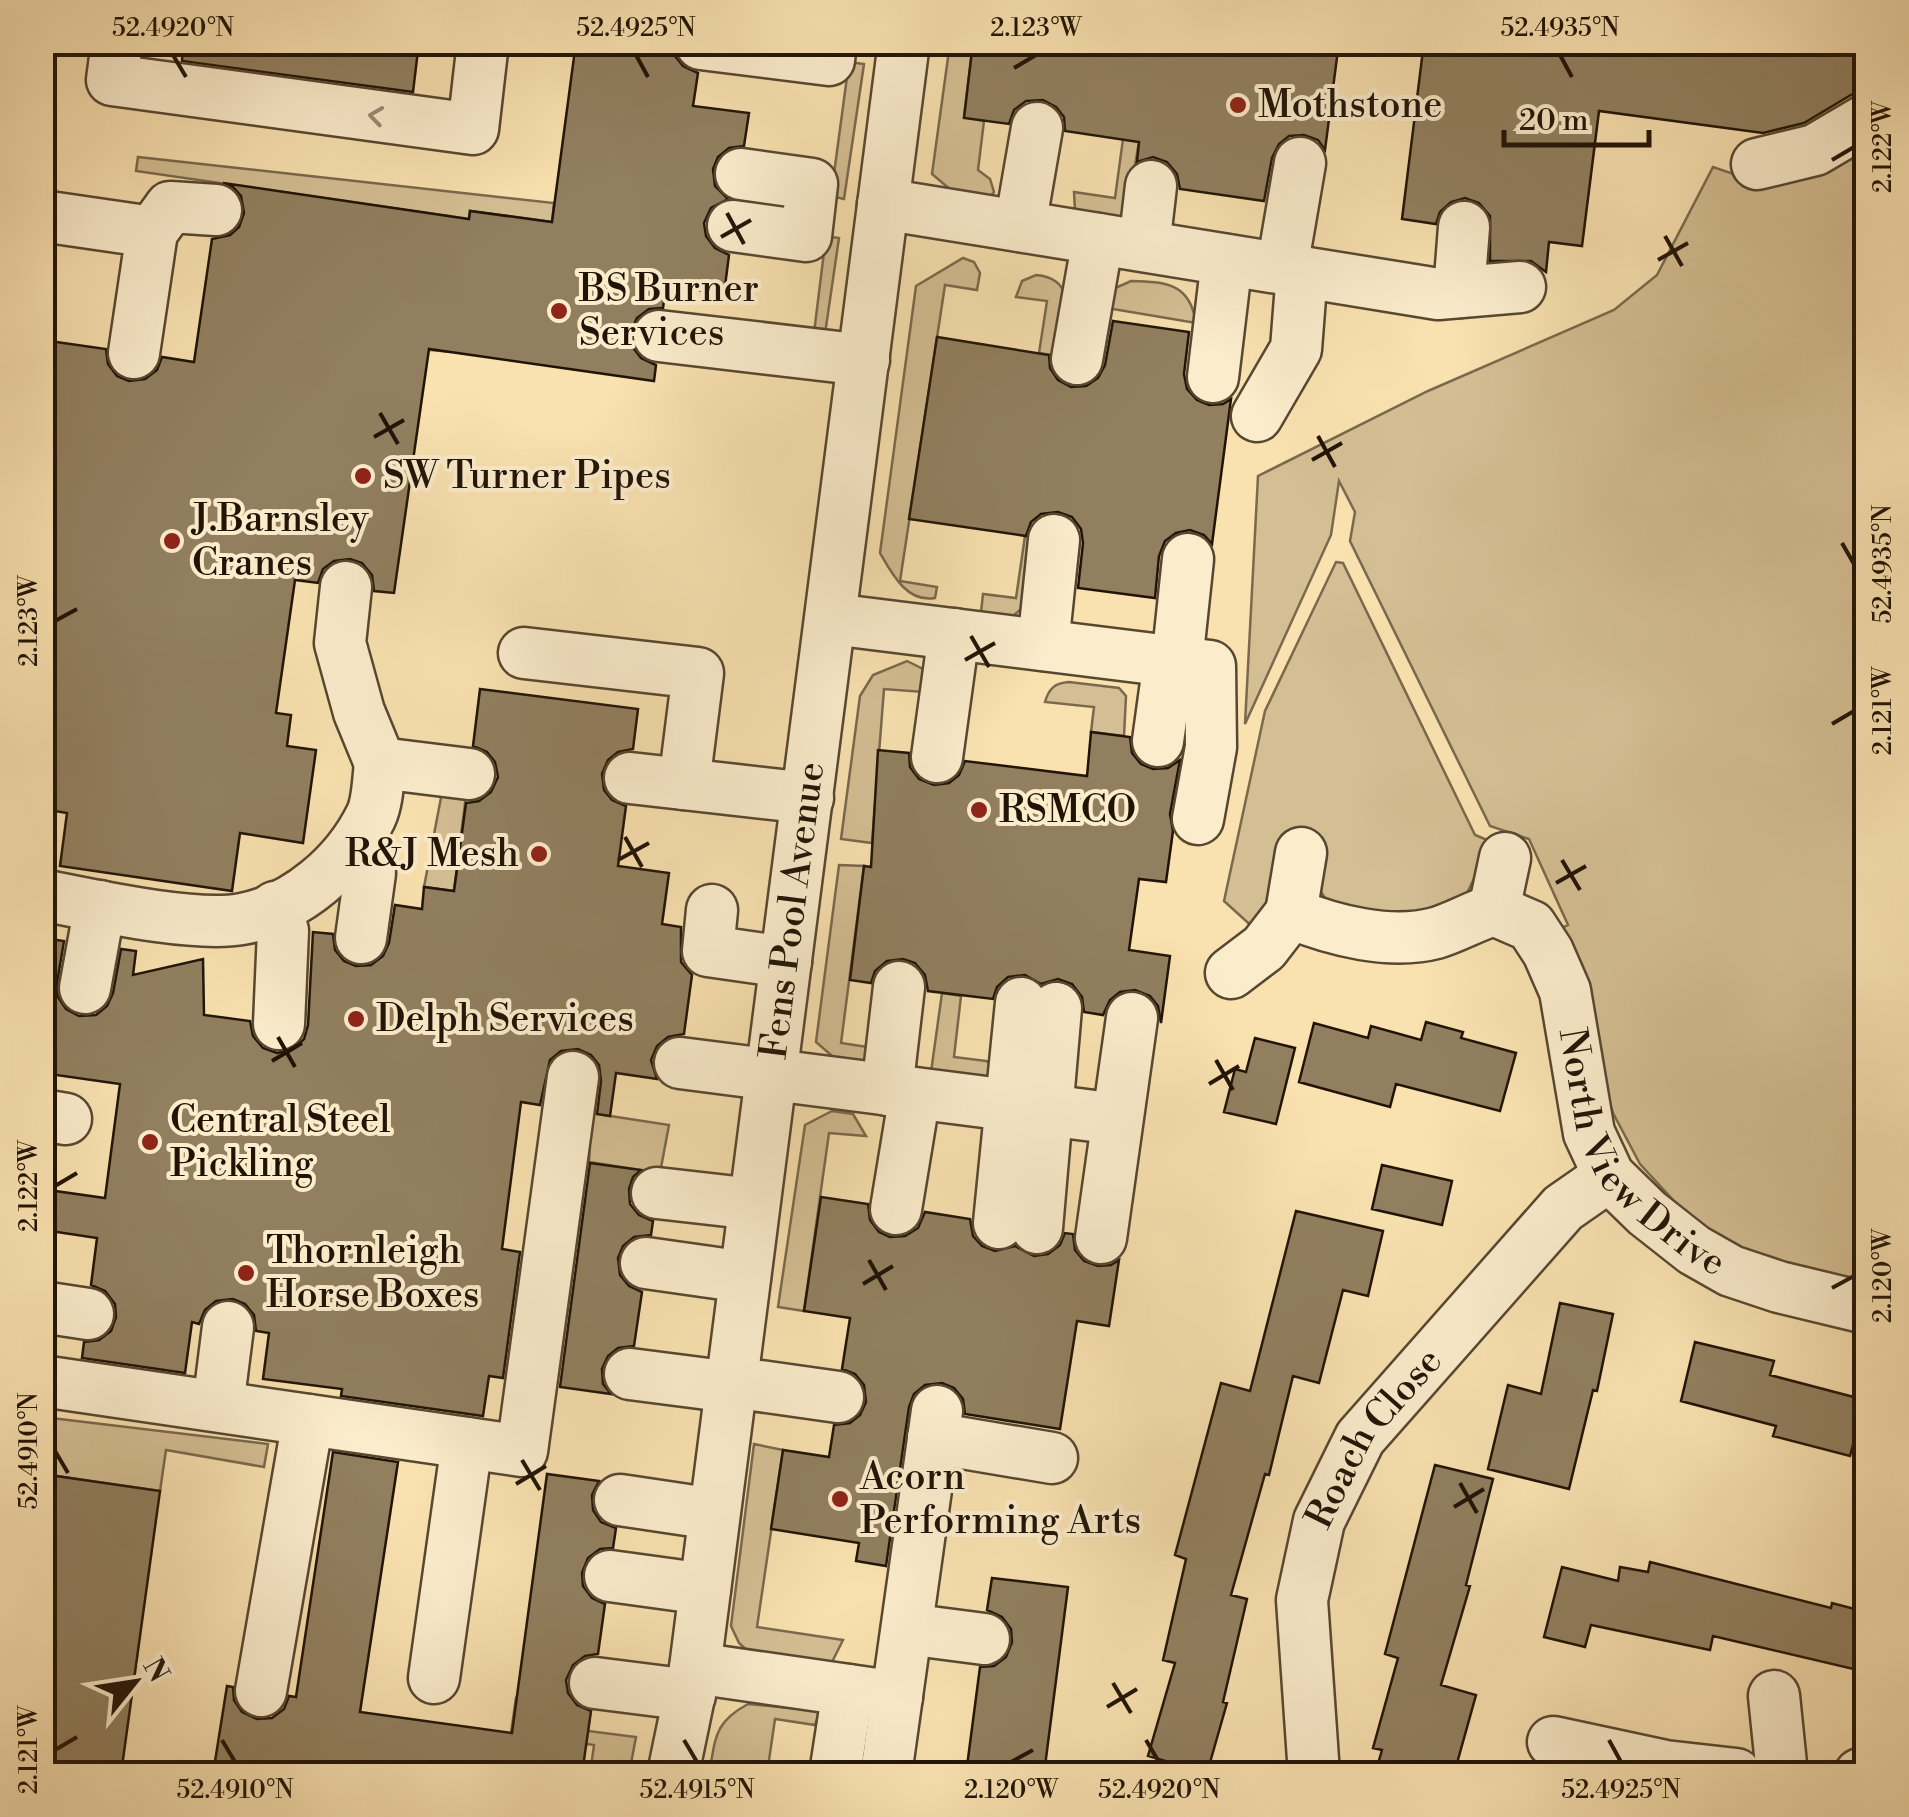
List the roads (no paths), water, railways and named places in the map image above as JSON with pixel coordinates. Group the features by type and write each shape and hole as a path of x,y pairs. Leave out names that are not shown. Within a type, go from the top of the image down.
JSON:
{"street":[{"path":"117,42 112,80 473,129 483,42"},
{"path":"701,44 829,60 831,42"},
{"name":"Fens Pool Avenue","path":"674,1774 705,1590 832,619 900,43"},
{"path":"1757,164 1815,150 1866,120"},
{"path":"1020,226 1037,128"},
{"path":"1256,416 1296,348 1292,270 1300,162"},
{"path":"733,226 806,236 810,209 812,184 740,174"},
{"path":"1077,358 1121,243 1151,186"},
{"path":"134,353 152,232 170,207 216,210"},
{"path":"810,209 1020,226 1438,294 1520,287"},
{"path":"42,216 152,232"},
{"path":"1459,292 1464,228"},
{"path":"1213,377 1227,260"},
{"path":"659,336 864,360"},
{"path":"1043,645 1054,540"},
{"path":"1158,741 1188,559"},
{"path":"42,895 206,920 243,919 316,885 347,855 372,813 380,762 358,712 340,644 346,587"},
{"path":"832,619 1210,666 1211,747 1198,819"},
{"path":"937,757 954,634"},
{"path":"524,652 698,673 684,784"},
{"path":"380,762 469,774"},
{"path":"630,778 808,798"},
{"path":"1231,973 1264,948 1291,913 1301,854"},
{"path":"347,855 370,873 361,938"},
{"path":"1291,913 1314,923 1400,939 1439,932 1494,910 1505,858"},
{"path":"85,988 100,906"},
{"path":"275,907 284,931 279,1024"},
{"name":"North View Drive","path":"1494,910 1530,926 1560,978 1577,1050 1589,1133 1609,1176 1694,1250 1731,1271 1866,1308"},
{"path":"705,937 786,962"},
{"path":"896,1208 901,1092 899,987"},
{"path":"1018,1226 1039,1006"},
{"path":"1102,1238 1132,1018"},
{"path":"680,1063 1117,1119"},
{"path":"42,1381 308,1420 430,1429 522,1451 573,1077"},
{"name":"Roach Close","path":"1314,1774 1302,1600 1319,1520 1360,1438 1563,1208 1609,1176"},
{"path":"657,1193 754,1204"},
{"path":"646,1264 745,1277"},
{"path":"218,1406 228,1328"},
{"path":"630,1374 838,1398"},
{"path":"261,1691 308,1420"},
{"path":"886,1774 935,1424 1052,1458"},
{"path":"430,1429 434,1678"},
{"path":"620,1500 714,1514"},
{"path":"610,1576 705,1590"},
{"path":"906,1629 984,1639"},
{"path":"594,1683 692,1682 848,1690 897,1697"},
{"path":"834,1774 848,1690"},
{"path":"1774,1696 1782,1774"},
{"path":"1553,1742 1665,1766 1736,1774"}],"place":[{"name":"Mothstone","path":"1238,105"},
{"name":"BS Burner Services","path":"559,311"},
{"name":"SW Turner Pipes","path":"363,476"},
{"name":"J.Barnsley Cranes","path":"172,541"},
{"name":"RSMCO","path":"979,810"},
{"name":"R&J Mesh","path":"539,854"},
{"name":"Delph Services","path":"356,1019"},
{"name":"Central Steel Pickling","path":"150,1142"},
{"name":"Thornleigh Horse Boxes","path":"246,1273"},
{"name":"Acorn Performing Arts","path":"840,1499"}]}
